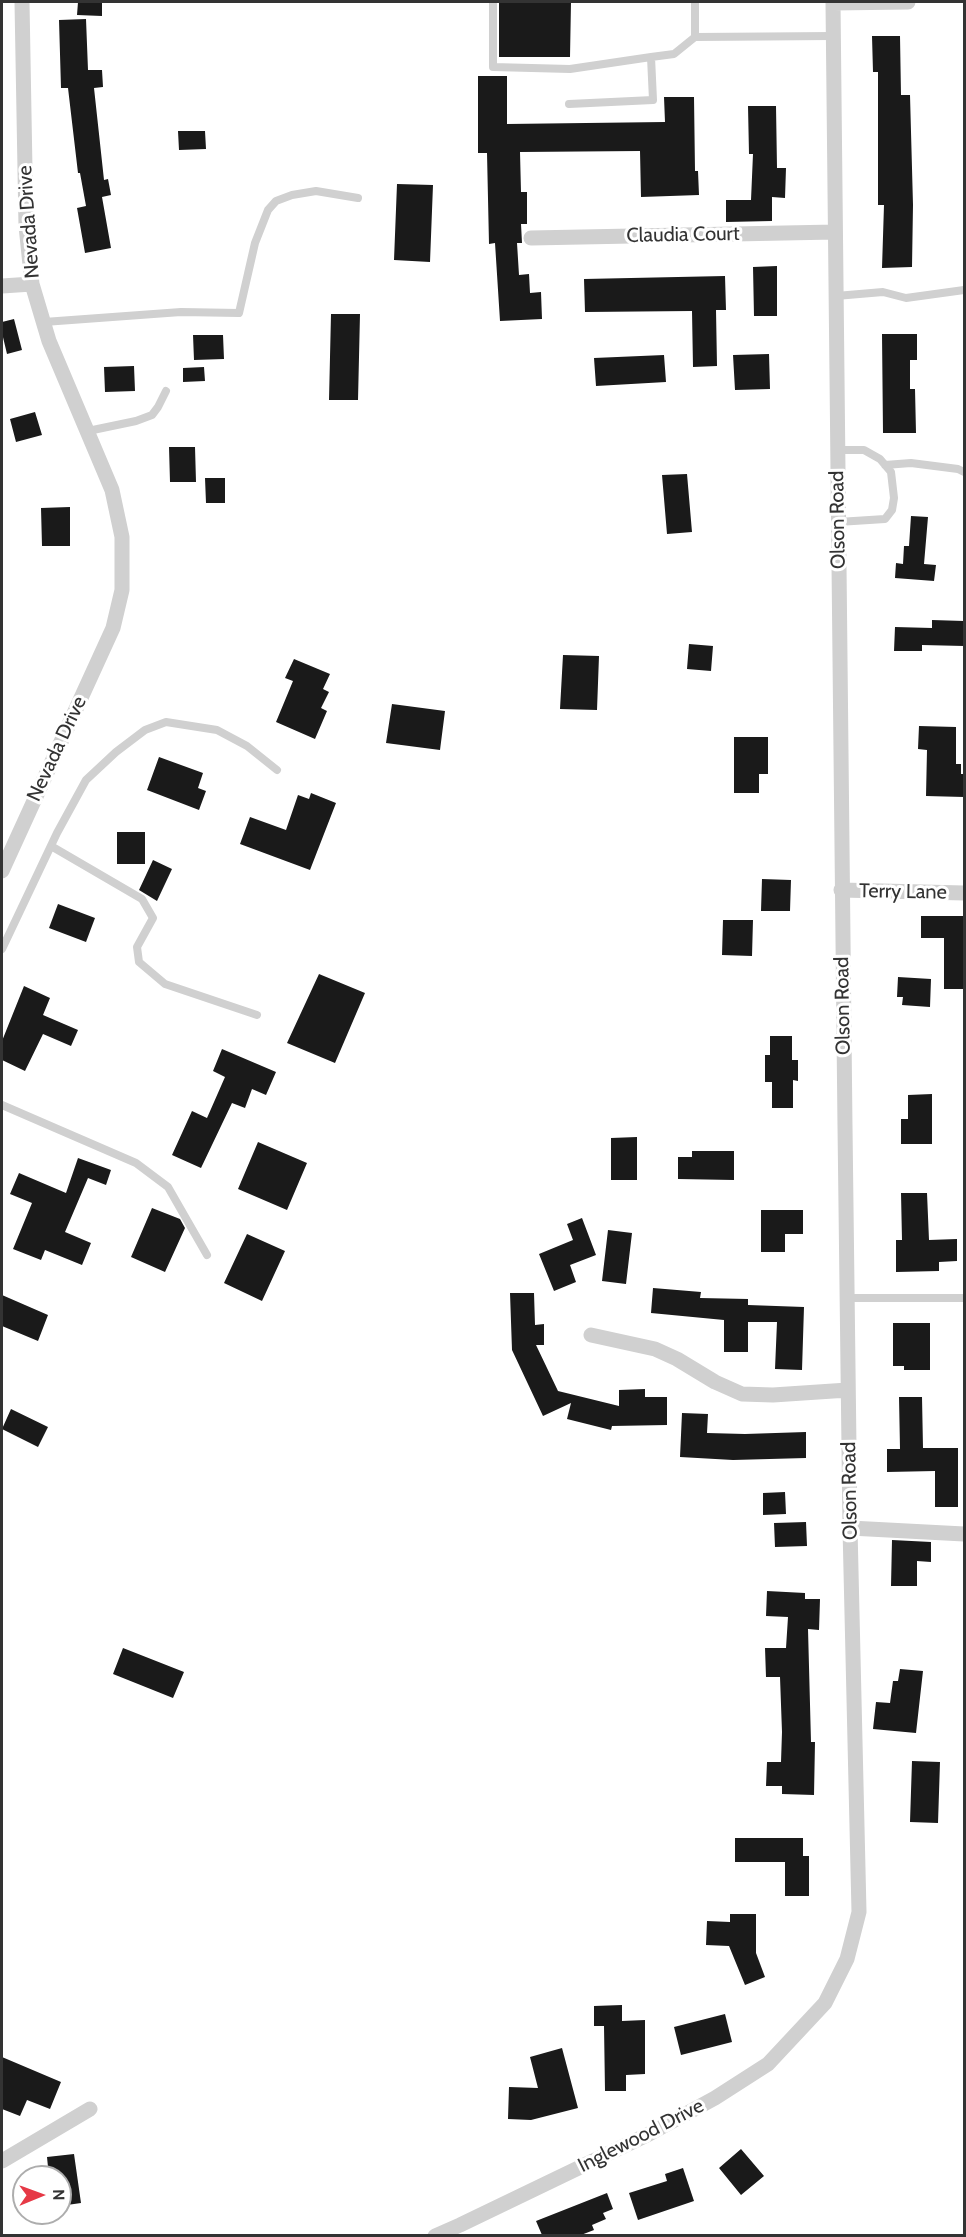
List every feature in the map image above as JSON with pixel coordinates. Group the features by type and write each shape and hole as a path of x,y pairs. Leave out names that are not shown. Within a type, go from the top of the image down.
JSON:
{"street":[{"name":"Nevada Drive","path":"2,871 113,628 122,590 122,537 112,490 49,340 32,284 26,226 22,2"},
{"path":"833,2 908,2"},
{"name":"Olson Road","path":"825,2002 847,1959 859,1912 850,1528 841,890 833,2"},
{"name":"Claudia Court","path":"531,238 835,232"},
{"path":"2,286 32,284"},
{"name":"Terry Lane","path":"841,890 964,893"},
{"path":"591,1335 655,1349 742,1394 773,1395 848,1390"},
{"path":"850,1528 964,1534"},
{"name":"Inglewood Drive","path":"435,2235 649,2134 715,2098 768,2064 825,2002"},
{"path":"2,2161 90,2109"}],"lane":[{"path":"493,2 493,67 570,69 674,54 695,37 833,36"},
{"path":"695,2 695,37"},
{"path":"569,104 653,100 651,57"},
{"path":"44,322 181,312 239,313 255,243 268,210 276,201 292,195 316,191 358,198"},
{"path":"836,296 883,292 906,298 964,290"},
{"path":"88,432 152,415 166,392"},
{"path":"837,450 864,450 880,459 891,472 894,498 892,510 885,519 838,522"},
{"path":"885,465 911,463 958,469 964,472"},
{"path":"2,948 86,780 116,752 145,730 166,722 218,730 247,746 277,770"},
{"path":"51,846 142,899 153,918 137,946 139,962 165,984 257,1015"},
{"path":"2,1106 136,1163 168,1187 207,1255"},
{"path":"847,1298 964,1298"}],"building":[{"path":"78,2 102,2 102,16 77,15"},
{"path":"499,2 571,2 570,57 499,57"},
{"path":"86,19 88,70 102,70 103,87 94,88 104,180 108,179 111,195 102,197 111,248 85,253 77,208 86,206 80,173 78,173 68,88 61,88 59,20"},
{"path":"872,36 900,36 901,95 910,95 912,267 882,268 884,205 878,205 878,72 873,72"},
{"path":"478,76 507,76 507,124 665,122 664,97 694,97 695,171 698,171 699,195 641,197 640,151 520,152 521,192 527,192 527,224 521,224 522,243 517,243 519,275 529,274 530,293 541,292 542,319 500,321 495,243 489,244 487,153 478,153"},
{"path":"748,106 776,106 777,168 786,168 785,198 772,197 772,221 726,222 726,200 751,200 753,154 749,154"},
{"path":"178,131 205,131 206,149 179,150"},
{"path":"397,184 433,185 430,262 394,260"},
{"path":"777,266 777,316 754,316 753,267"},
{"path":"725,276 726,310 716,310 717,366 693,367 692,311 585,312 584,279"},
{"path":"331,314 360,314 358,400 329,400"},
{"path":"14,319 22,350 7,354 2,322"},
{"path":"882,334 917,334 917,360 910,360 910,389 915,389 916,433 883,433"},
{"path":"193,335 223,335 224,359 194,360"},
{"path":"769,354 770,389 735,390 733,355"},
{"path":"664,355 666,382 596,386 594,358"},
{"path":"134,366 135,391 105,392 104,367"},
{"path":"204,367 205,381 183,382 183,368"},
{"path":"35,412 42,435 16,442 10,419"},
{"path":"169,447 195,447 196,482 170,482"},
{"path":"687,474 692,532 667,534 662,475"},
{"path":"205,478 225,478 225,503 206,503"},
{"path":"70,507 70,546 42,546 41,508"},
{"path":"911,516 928,517 924,564 936,565 934,581 895,578 896,563 903,564 904,546 909,546"},
{"path":"932,620 964,621 964,646 922,645 922,651 894,651 895,627 932,628"},
{"path":"689,644 713,646 711,671 687,669"},
{"path":"563,655 599,656 597,710 560,709"},
{"path":"294,659 330,674 323,689 329,692 321,708 327,711 315,739 276,722 293,681 285,678"},
{"path":"392,704 445,711 440,750 386,743"},
{"path":"919,726 956,727 956,764 961,764 961,774 964,774 964,797 926,796 927,750 918,749"},
{"path":"734,737 768,737 768,774 759,774 759,793 734,793"},
{"path":"159,757 203,773 198,788 206,791 199,810 147,790"},
{"path":"311,793 336,803 310,870 240,844 250,817 286,830 298,795 309,799"},
{"path":"117,832 145,832 145,864 117,864"},
{"path":"153,860 172,869 157,901 139,890"},
{"path":"762,879 791,880 790,911 761,911"},
{"path":"58,904 95,918 86,942 49,928"},
{"path":"921,916 964,916 964,989 944,989 944,938 921,938"},
{"path":"723,920 753,920 752,956 722,955"},
{"path":"319,974 365,993 335,1063 287,1043"},
{"path":"898,977 931,979 930,1007 902,1005 903,997 897,997"},
{"path":"24,986 50,998 43,1015 78,1030 71,1046 43,1034 25,1071 2,1060 2,1041"},
{"path":"770,1036 792,1036 792,1060 798,1060 798,1081 793,1080 793,1108 772,1108 772,1082 765,1082 765,1055 770,1055"},
{"path":"222,1049 276,1072 266,1095 252,1089 245,1108 232,1103 201,1168 172,1155 192,1111 207,1118 225,1077 213,1071"},
{"path":"932,1094 932,1144 901,1144 901,1119 908,1119 908,1095"},
{"path":"637,1137 637,1180 611,1180 611,1138"},
{"path":"258,1142 307,1163 287,1210 238,1189"},
{"path":"692,1151 734,1151 734,1180 678,1179 678,1157 692,1157"},
{"path":"78,1158 111,1170 106,1185 88,1178 65,1232 91,1243 82,1265 45,1250 41,1260 13,1249 32,1203 10,1194 19,1173 66,1193"},
{"path":"901,1193 927,1193 929,1240 957,1239 957,1261 939,1262 939,1271 896,1272 896,1240 902,1240"},
{"path":"152,1208 180,1219 185,1228 165,1272 131,1257"},
{"path":"761,1210 803,1210 803,1234 785,1234 785,1252 761,1252"},
{"path":"582,1218 596,1255 570,1265 576,1282 554,1291 539,1254 573,1240 567,1224"},
{"path":"608,1230 632,1233 626,1284 602,1281"},
{"path":"247,1234 285,1251 262,1301 224,1283"},
{"path":"653,1288 701,1292 700,1298 748,1299 748,1305 804,1307 802,1370 775,1369 777,1322 748,1322 748,1352 724,1352 724,1320 651,1313"},
{"path":"510,1293 534,1293 535,1325 544,1324 544,1345 536,1345 558,1391 619,1406 619,1390 645,1389 645,1397 667,1397 667,1425 612,1426 611,1430 567,1419 571,1403 543,1416 512,1350"},
{"path":"2,1295 48,1315 38,1341 2,1326"},
{"path":"893,1323 930,1323 930,1370 904,1370 904,1366 893,1366"},
{"path":"899,1397 922,1397 923,1448 958,1448 958,1507 935,1507 935,1471 887,1472 887,1449 900,1449"},
{"path":"11,1409 48,1427 38,1447 2,1429"},
{"path":"682,1413 708,1414 707,1433 806,1432 806,1458 733,1460 680,1457"},
{"path":"785,1492 786,1514 763,1515 763,1493"},
{"path":"806,1522 807,1546 775,1547 774,1523"},
{"path":"892,1540 931,1542 931,1562 917,1561 917,1586 891,1586"},
{"path":"767,1591 805,1593 805,1599 820,1599 819,1630 808,1629 811,1742 815,1742 814,1795 782,1794 782,1786 766,1786 767,1762 781,1762 782,1732 780,1677 766,1677 765,1648 786,1648 788,1617 766,1616"},
{"path":"123,1648 184,1672 173,1698 113,1674"},
{"path":"900,1669 923,1671 916,1733 873,1729 876,1702 890,1703 893,1681 898,1681"},
{"path":"912,1761 940,1762 938,1823 910,1822"},
{"path":"735,1838 803,1838 803,1856 809,1856 809,1896 785,1896 785,1862 735,1862"},
{"path":"730,1914 756,1914 756,1953 765,1977 745,1985 729,1946 706,1945 707,1921 730,1922"},
{"path":"622,2005 622,2021 645,2020 645,2074 626,2075 626,2091 605,2091 604,2026 594,2026 594,2006"},
{"path":"725,2014 732,2042 681,2055 674,2027"},
{"path":"562,2048 578,2108 531,2120 508,2119 509,2087 538,2088 530,2057"},
{"path":"2,2057 61,2082 50,2109 27,2100 20,2116 2,2109"},
{"path":"741,2149 764,2176 741,2195 719,2168"},
{"path":"74,2154 81,2203 72,2204 72,2165 48,2165 47,2157"},
{"path":"683,2168 694,2201 638,2220 629,2193 667,2181 665,2174"},
{"path":"607,2193 613,2209 603,2213 606,2219 592,2225 594,2230 581,2235 542,2235 536,2221"}]}
